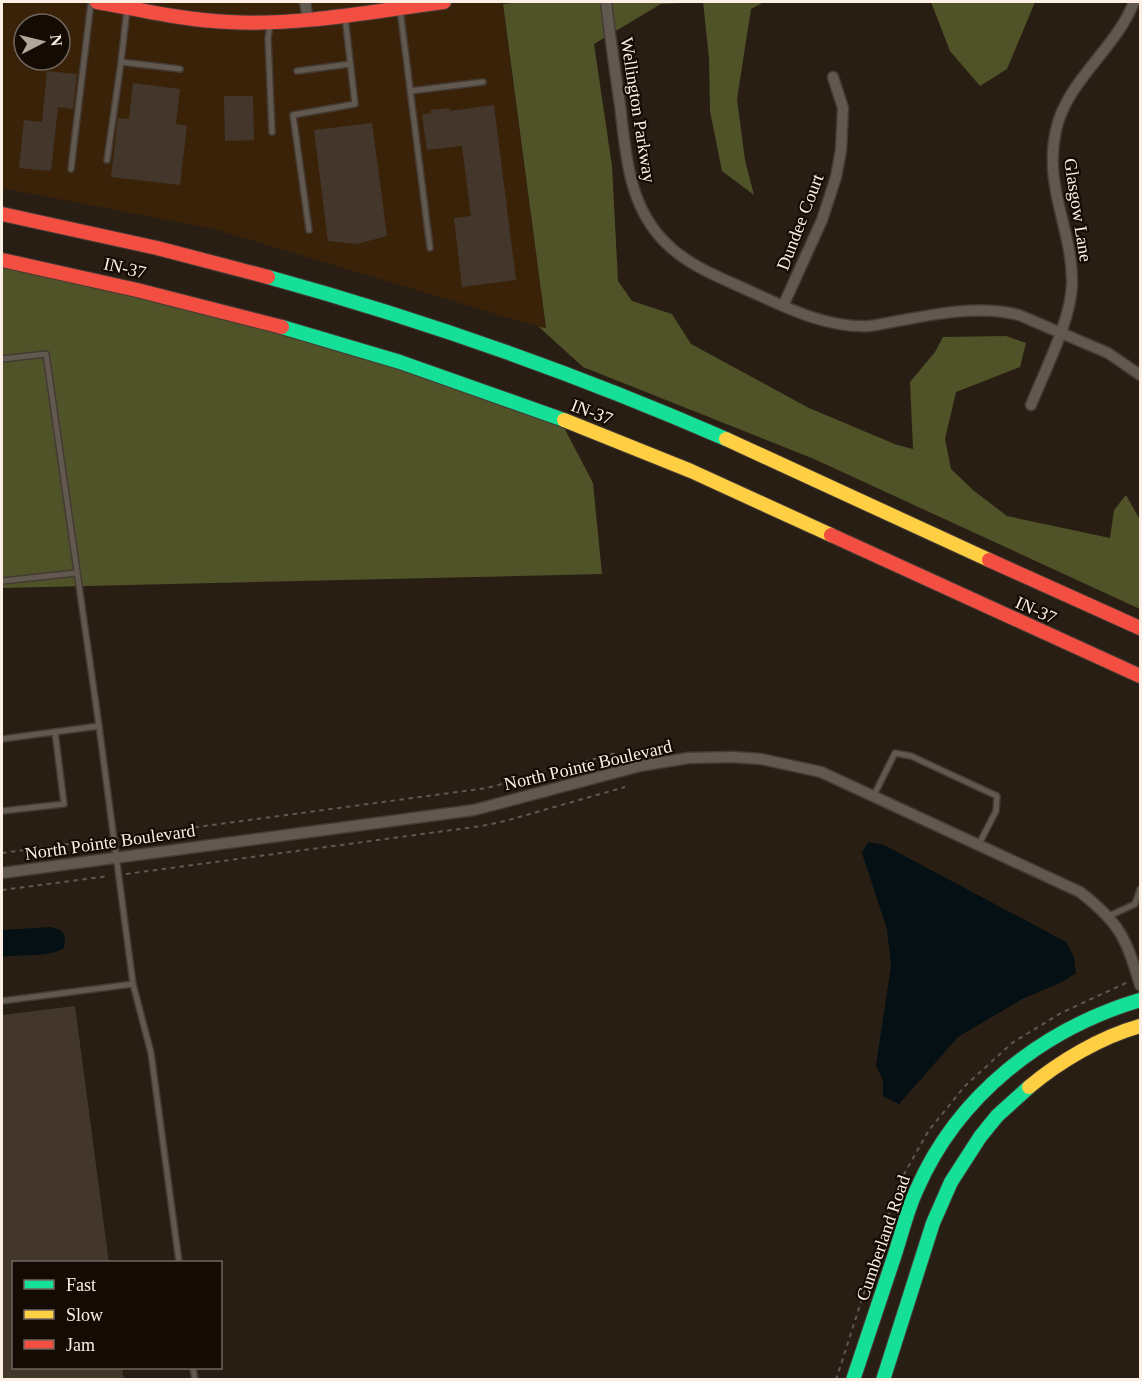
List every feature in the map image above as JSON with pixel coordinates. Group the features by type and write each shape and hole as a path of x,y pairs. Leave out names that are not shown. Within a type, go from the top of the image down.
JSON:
{"main road":[{"path":"96,2 197,20 270,23 444,2"},
{"name":"IN-37","path":"2,214 94,233 258,274 374,307 508,352 609,389 724,437 1140,628"},
{"name":"IN-37","path":"2,260 110,283 257,320 359,349 493,394 622,442 691,471 1140,676"},
{"name":"Cumberland Road","path":"853,1380 915,1190 959,1118 1012,1066 1056,1035 1107,1011 1140,1000"},
{"path":"883,1380 938,1208 951,1180 973,1145 999,1112 1035,1080 1077,1055 1131,1028 1140,1026"}],"street":[{"path":"305,2 308,20"},
{"name":"Wellington Parkway","path":"606,2 628,170 636,199 659,236 679,255 783,306 825,322 858,327 974,310 1019,315 1108,353 1140,375"},
{"name":"Glasgow Lane","path":"1031,405 1068,310 1072,284 1068,249 1053,180 1051,160 1056,128 1061,112 1075,88 1122,25 1134,2"},
{"name":"Dundee Court","path":"783,306 822,220 836,177 841,150 843,108 833,77"},
{"name":"North Pointe Boulevard","path":"2,873 474,810 640,766 688,758 761,759 821,772 1080,892 1109,916 1123,935 1140,985"}],"lane":[{"path":"71,169 91,2"},
{"path":"107,160 127,7"},
{"path":"400,8 430,248"},
{"path":"309,230 293,115 354,105 344,15"},
{"path":"270,23 268,38 272,132"},
{"path":"121,62 180,69"},
{"path":"297,71 350,64"},
{"path":"410,92 483,82"},
{"path":"2,359 46,354 133,984 151,1053 179,1261"},
{"path":"2,581 76,573"},
{"path":"2,739 99,726"},
{"path":"2,811 64,804 55,732"},
{"path":"874,795 895,753 911,756 997,796 996,811 979,844"},
{"path":"1109,916 1138,905 1140,889"},
{"path":"2,1001 133,984"}],"path":[{"path":"2,853 487,788 616,753"},
{"path":"2,890 482,826 505,822 626,787"}],"shaded area":[{"path":"2,2 502,2 546,329 214,229 2,188"},
{"path":"868,842 884,845 1066,942 1074,957 1076,973 1062,982 1022,999 958,1037 899,1104 883,1096 883,1081 876,1065 891,966 887,929 862,853"},
{"path":"51,927 61,930 65,936 64,948 50,953 2,957 2,930"}],"green space":[{"path":"522,2 703,2 661,4 594,44 612,166 618,281 632,301 672,314 691,344 809,408 897,445 913,449 910,382 935,352 943,337 1006,336 1026,343 1020,367 956,392 945,439 951,469 973,490 1007,516 1110,538 1114,510 1126,495 1140,520 1140,609 814,459 583,367 539,327 546,328 503,4"},
{"path":"703,2 764,2 751,9 737,99 745,160 754,195 722,171 710,111 709,58"},
{"path":"931,2 1035,2 1007,69 980,86 950,51"},
{"path":"2,267 188,302 559,418 593,483 602,574 2,588"}],"building":[{"path":"47,72 77,74 73,109 58,107 51,171 19,168 24,120 42,122"},
{"path":"133,83 180,89 176,124 187,126 180,185 111,177 118,118 129,119"},
{"path":"224,96 253,96 254,140 225,141"},
{"path":"494,105 516,280 462,287 454,218 471,216 462,146 427,150 422,115 431,113 431,110 449,108 450,111"},
{"path":"372,123 387,236 357,244 328,241 314,130"},
{"path":"75,1006 109,1261 12,1261 12,1369 122,1369 124,1380 2,1380 2,1015"}],"traffic: fast":[{"path":"268,277 384,311 500,350 614,392 726,439"},
{"path":"282,327 400,362 564,420"},
{"path":"853,1380 913,1197 934,1155 956,1124 980,1096 1008,1070 1038,1048 1070,1029 1140,1000"},
{"path":"883,1380 933,1223 951,1182 980,1137 997,1116 1029,1087"}],"traffic: slow":[{"path":"564,420 691,471 831,535"},
{"path":"726,439 989,560"},
{"path":"1029,1087 1082,1051 1140,1026"}],"traffic: jam":[{"path":"97,2 196,19 256,23 337,17 444,2"},
{"path":"2,214 157,248 268,277"},
{"path":"2,260 137,290 282,327"},
{"path":"831,535 1140,676"},
{"path":"989,560 1140,628"}]}
